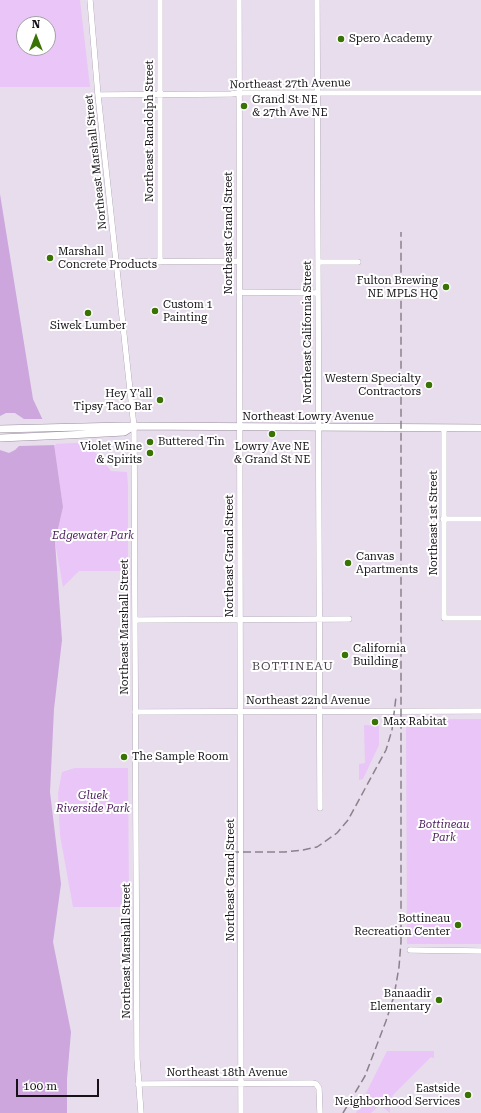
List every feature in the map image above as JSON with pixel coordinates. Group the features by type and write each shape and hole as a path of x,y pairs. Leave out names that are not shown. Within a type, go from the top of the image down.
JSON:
{"main road":[{"name":"Northeast Lowry Avenue","path":"0,438 124,432 134,426"},
{"name":"Northeast Lowry Avenue","path":"0,429 134,426 481,428"}],"street":[{"name":"Northeast Marshall Street","path":"90,0 98,95 134,426 138,1084 141,1113"},
{"name":"Northeast Randolph Street","path":"160,0 160,262"},
{"name":"Northeast Grand Street","path":"239,0 241,1113"},
{"name":"Northeast California Street","path":"317,0 320,808"},
{"name":"Northeast 27th Avenue","path":"98,95 239,93 481,93"},
{"path":"117,262 239,261"},
{"path":"318,262 358,262"},
{"path":"239,292 317,293"},
{"name":"Northeast 1st Street","path":"444,428 444,618 481,618"},
{"path":"443,519 481,519"},
{"path":"136,620 350,620"},
{"name":"Northeast 22nd Avenue","path":"135,712 481,711"},
{"path":"410,950 481,951"},
{"name":"Northeast 18th Avenue","path":"138,1084 312,1083 316,1084 319,1088 320,1113"}],"green space":[{"path":"0,0 80,0 90,87 0,87"},
{"name":"Edgewater Park","path":"95,442 95,452 111,471 127,472 128,571 79,571 63,587 55,542 63,507 54,444"},
{"name":"Bottineau Park","path":"406,719 481,719 481,944 407,944"},
{"path":"364,725 379,726 379,745 363,779 359,780 359,764 365,763"},
{"name":"Gluek Riverside Park","path":"75,768 128,768 129,907 73,907 60,835 58,793 62,772"},
{"path":"387,1051 434,1051 434,1058 431,1057 393,1095 390,1103 390,1113 380,1105 371,1113 356,1113"}],"shaded area":[{"path":"0,194 33,399 54,444 63,507 55,542 62,640 54,709 50,792 61,884 53,942 71,1032 67,1079 67,1113 0,1113"}],"pier":[{"path":"6,413 15,413 24,419 45,419 56,445 19,446 9,453 0,450 0,416"}],"railway":[{"path":"343,1113 365,1076 386,1021 394,996 399,967 401,942 401,232"},
{"path":"231,852 285,852 303,850 317,847 337,833 348,820 386,750 392,730 396,697"}],"place":[{"name":"Spero Academy","path":"341,39"},
{"name":"Grand St NE & 27th Ave NE","path":"244,106"},
{"name":"Marshall Concrete Products","path":"50,258"},
{"name":"Fulton Brewing NE MPLS HQ","path":"446,287"},
{"name":"Custom 1 Painting","path":"155,311"},
{"name":"Siwek Lumber","path":"88,313"},
{"name":"Western Specialty Contractors","path":"429,385"},
{"name":"Hey Y'all Tipsy Taco Bar","path":"160,400"},
{"name":"Lowry Ave NE & Grand St NE","path":"272,434"},
{"name":"Buttered Tin","path":"150,442"},
{"name":"Violet Wine & Spirits","path":"150,453"},
{"name":"Canvas Apartments","path":"348,563"},
{"name":"California Building","path":"345,655"},
{"name":"Max Rabitat","path":"375,722"},
{"name":"The Sample Room","path":"124,757"},
{"name":"Bottineau Recreation Center","path":"458,925"},
{"name":"Banaadir Elementary","path":"439,1000"},
{"name":"Eastside Neighborhood Services","path":"468,1095"}],"district":[{"name":"BOTTINEAU","path":"293,666"}]}
